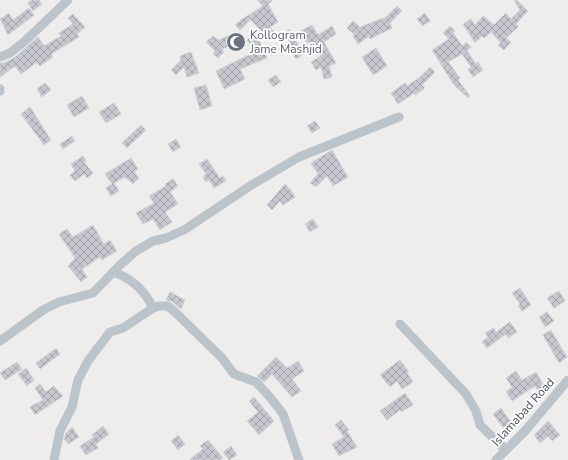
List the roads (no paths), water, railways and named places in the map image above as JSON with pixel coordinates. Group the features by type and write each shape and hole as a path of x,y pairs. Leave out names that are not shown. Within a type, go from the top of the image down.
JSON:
{"street":[{"path":"0,57 10,53 68,0"},
{"path":"0,340 54,305 93,293 136,251 153,241 166,238 184,230 250,186 299,157 399,117"},
{"path":"113,272 123,275 139,288 149,299 153,308"},
{"path":"54,460 60,431 72,407 78,380 88,361 110,332 123,328 153,308 160,306 168,306 193,329 234,374 256,382 283,414 299,460"},
{"path":"400,324 466,394 476,411 480,425 506,450"},
{"name":"Islamabad Road","path":"496,460 568,380"}],"place":[{"name":"Kollogram Jame Mashjid","path":"236,42"}]}
